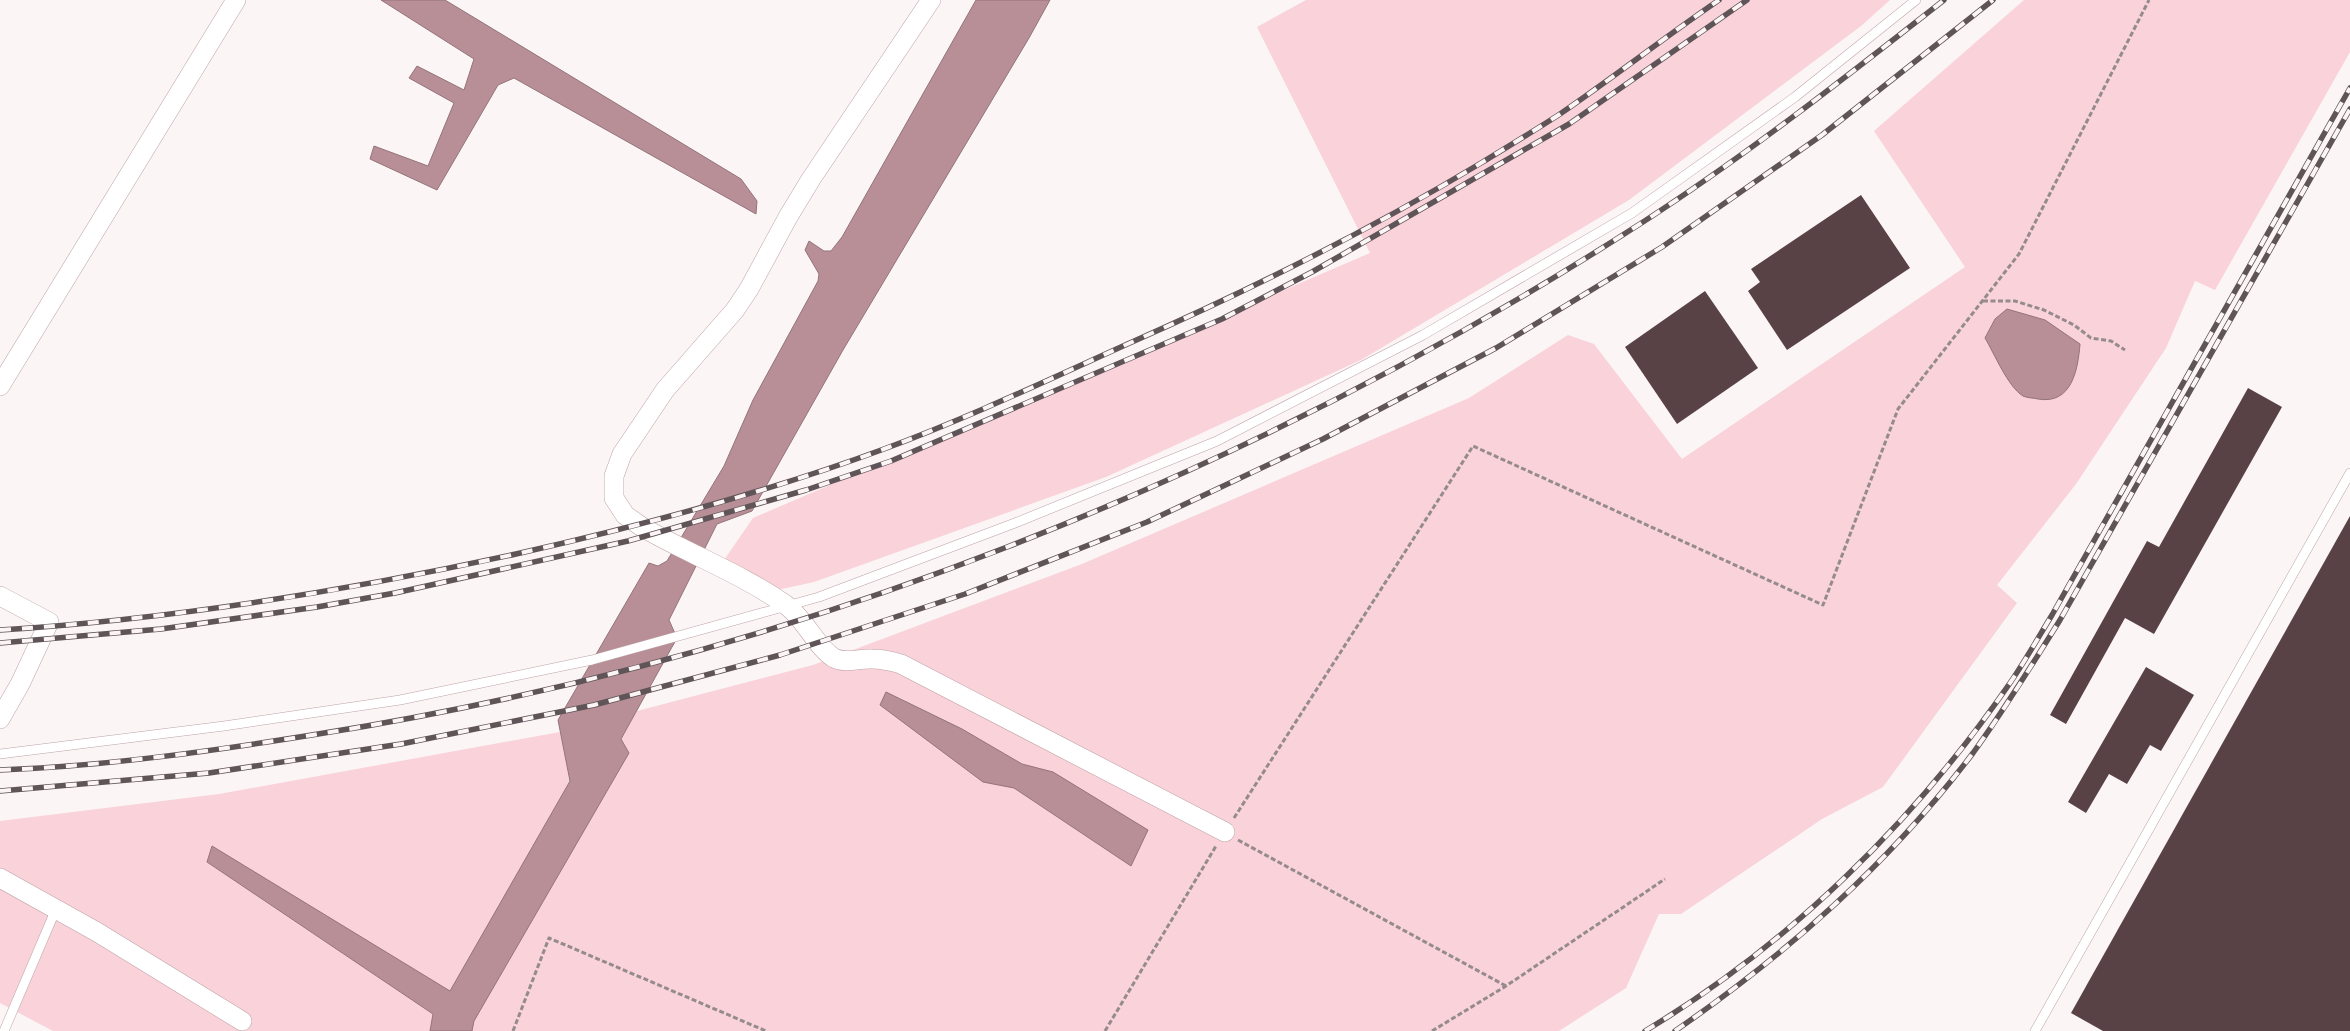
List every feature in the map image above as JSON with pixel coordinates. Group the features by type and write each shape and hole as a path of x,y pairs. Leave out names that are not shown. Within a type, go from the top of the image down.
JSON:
{"street":[{"path":"0,386 236,0"},
{"path":"931,0 811,180 735,310 665,390 618,464 612,487 614,498 619,507 638,524 787,606 808,627 825,651 836,659 850,661 870,658 901,664 1225,832"},
{"path":"0,596 48,622 20,684 0,719"},
{"path":"0,878 56,909 242,1021"}],"lane":[{"path":"0,754 224,726 400,700 592,660 677,638 819,596 1015,523 1217,441 1423,335 1632,213 1795,97 1916,0"},
{"path":"2035,1031 2350,473"},
{"path":"4,1031 56,909"}],"path":[{"path":"1105,1031 1225,832 1473,446 1822,605 1898,409 2019,254 2149,0"},
{"path":"1982,300 2015,301 2044,310 2074,325 2091,338 2111,341 2125,350"},
{"path":"1225,832 1506,986"},
{"path":"1432,1031 1506,986 1665,879"},
{"path":"513,1031 549,938 766,1031"}],"shaded area":[{"path":"381,0 445,0 741,179 757,201 756,214 514,78 498,85 437,190 370,159 374,146 428,166 454,103 409,78 417,66 464,90 474,59"},
{"path":"976,0 1050,0 843,350 752,511 717,524 669,620 677,638 621,739 629,753 474,1021 472,1031 430,1031 433,1014 207,862 212,846 450,991 570,781 558,720 649,563 658,566 667,561 724,466 753,400 818,281 819,274 805,250 809,241 824,251 831,251 842,237"},
{"path":"1306,0 1890,0 1861,26 1629,200 1361,360 1106,477 814,582 777,590 724,560 753,518 1370,253 1257,27"},
{"path":"2024,0 2350,0 2350,52 2215,290 2195,281 2166,348 2076,484 1997,585 2017,603 1883,787 1822,819 1681,914 1659,914 1626,988 1559,1031 472,1031 474,1021 629,753 621,739 637,711 813,665 1082,564 1469,398 1568,335 1594,344 1682,459 1965,267 1874,131"},
{"path":"2007,309 2045,320 2080,344 2075,374 2066,391 2059,396 2049,399 2038,399 2023,396 2017,392 2002,369 1985,338 1995,319"},
{"path":"886,692 962,729 1022,764 1053,772 1148,830 1131,866 1014,788 983,782 880,705"},
{"path":"560,732 570,780 450,992 212,846 207,862 433,1014 430,1031 53,1031 0,1003 0,821 219,794"}],"building":[{"path":"1861,195 1910,268 1787,350 1748,291 1760,282 1751,269"},
{"path":"1705,291 1758,368 1677,424 1625,347"},
{"path":"2248,388 2282,407 2154,634 2125,618 2066,724 2050,715 2147,541 2159,547"},
{"path":"2350,516 2350,1031 2103,1031 2071,1013"},
{"path":"2146,667 2194,695 2161,751 2150,745 2127,784 2109,774 2086,813 2068,802"}],"railway":[{"path":"0,630 130,619 260,602 388,580 516,554 702,508 794,480 884,449 978,411 1177,322 1353,236 1481,163 1550,120 1719,0"},
{"path":"0,643 161,629 317,607 395,593 628,541 806,490 891,461 1222,319 1312,272 1569,124 1747,0"},
{"path":"0,770 80,765 199,752 318,734 494,701 667,659 839,608 1007,547 1172,478 1333,400 1491,315 1643,222 1721,169 1944,0"},
{"path":"0,791 209,773 401,744 594,705 780,655 965,594 1147,522 1323,439 1496,348 1662,247 1822,135 1993,0"},
{"path":"1645,1031 1698,997 1750,959 1799,919 1891,831 1933,784 1973,734 2016,675 2052,615 2350,88"},
{"path":"1675,1031 1758,970 1835,904 1907,832 1941,794 1973,753 2007,704 2060,620 2350,109"}]}
